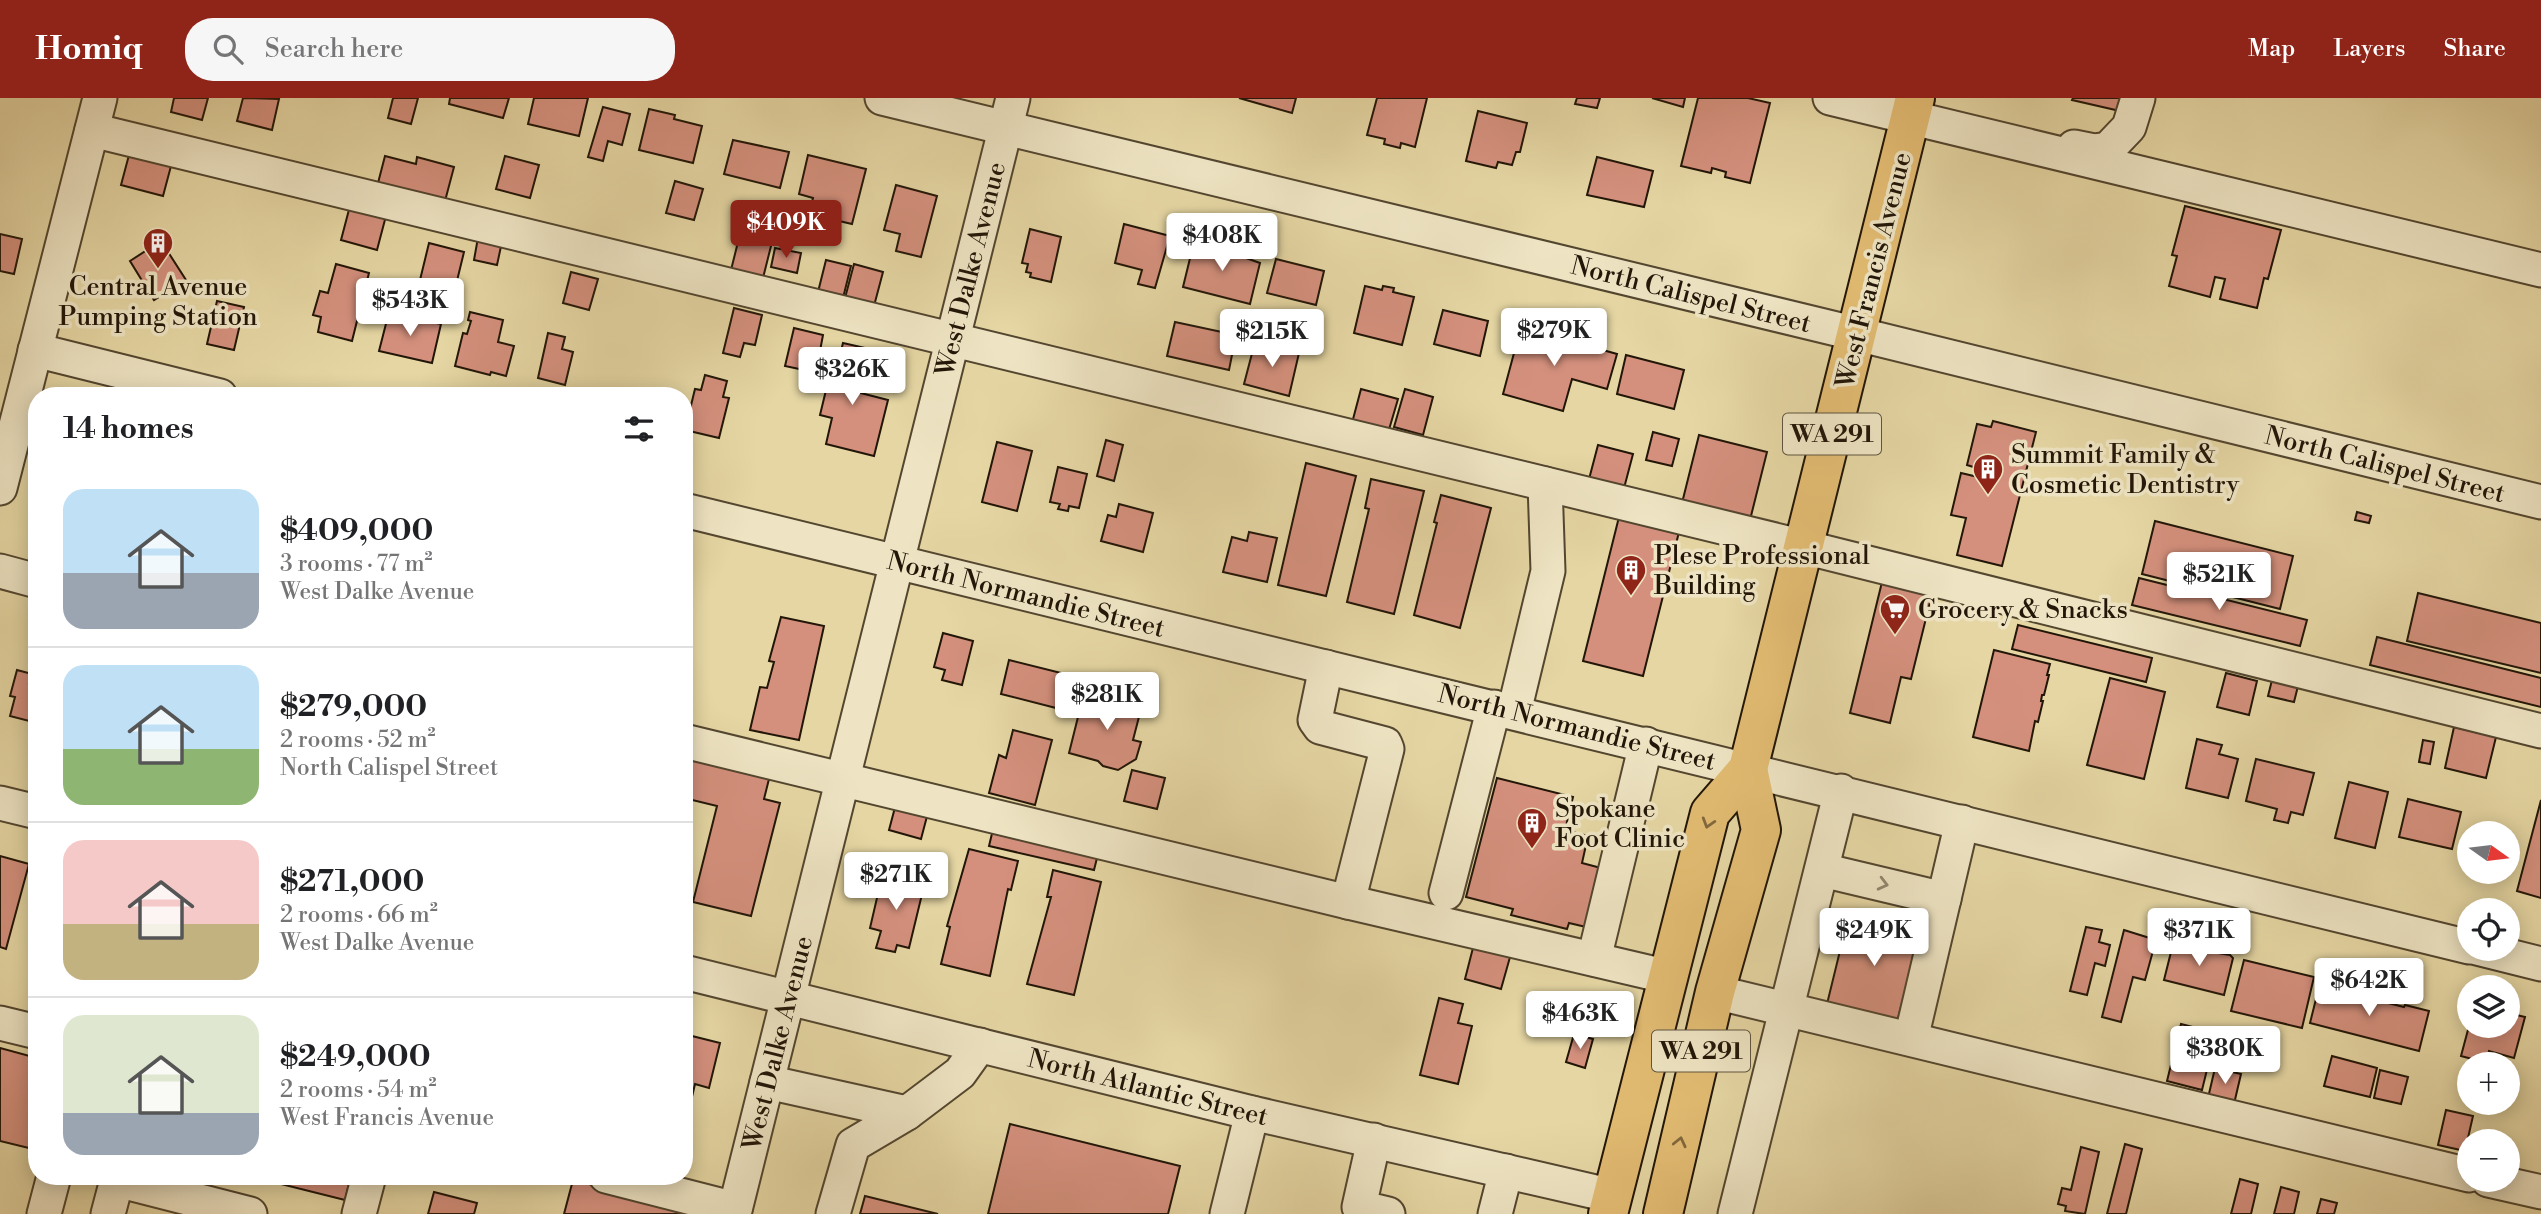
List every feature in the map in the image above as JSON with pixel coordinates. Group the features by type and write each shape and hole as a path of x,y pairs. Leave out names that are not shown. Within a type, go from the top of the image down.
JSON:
{"main road":[{"name":"West Francis Avenue","path":"1671,1212 1715,992 1760,830 1748,769 1913,107"},
{"name":"West Francis Avenue","path":"1611,1205 1710,813 1748,769"}],"street":[{"path":"0,488 100,98"},
{"name":"North Calispel Street","path":"881,98 1009,113 1857,334 2541,502"},
{"path":"1830,98 1913,107 2541,270"},
{"path":"2008,129 2094,151 2108,149 2129,127 2138,98"},
{"name":"West Dalke Avenue","path":"735,1211 1009,113"},
{"path":"92,130 1804,547 2541,731"},
{"path":"35,350 184,387"},
{"path":"1446,893 1548,571 1545,484"},
{"name":"North Normandie Street","path":"693,512 2457,944"},
{"path":"0,571 28,578"},
{"path":"1326,667 1315,720 1320,727 1385,744 1387,750 1349,902"},
{"path":"693,743 1669,977"},
{"path":"1594,959 1646,744"},
{"path":"1735,1214 1840,792"},
{"path":"0,803 28,810"},
{"path":"1911,1039 1962,821"},
{"path":"1822,870 1944,899"},
{"path":"2520,959 2541,964"},
{"name":"North Atlantic Street","path":"693,974 1252,1113 1506,1171 1611,1205"},
{"path":"1715,992 2457,1172"},
{"path":"0,1023 28,1026"},
{"path":"833,1214 853,1145 907,1113 960,1073 980,1045"},
{"path":"767,1082 907,1113"},
{"path":"1227,1214 1252,1113"},
{"path":"1368,1212 1374,1140"},
{"path":"1495,1214 1506,1171"},
{"path":"44,1214 52,1185"},
{"path":"108,1214 115,1185"},
{"path":"143,1185 250,1214"},
{"path":"359,1214 367,1185"},
{"path":"640,1185 735,1211"},
{"path":"2520,1187 2541,1192"}],"building":[{"path":"174,98 208,98 202,120 171,112"},
{"path":"243,98 279,99 272,130 237,121"},
{"path":"393,98 418,98 411,124 388,118"},
{"path":"450,98 509,98 503,118 449,104"},
{"path":"534,98 588,98 579,136 528,124"},
{"path":"1239,98 1296,98 1292,113"},
{"path":"1377,98 1427,98 1415,147 1401,143 1400,148 1384,144 1385,139 1367,135"},
{"path":"1577,98 1600,98 1597,108 1575,104"},
{"path":"1652,98 1685,98 1683,107"},
{"path":"1698,98 1748,98 1770,103 1750,183 1725,177 1726,172 1712,168 1711,173 1681,166"},
{"path":"2123,98 2120,111 2072,100"},
{"path":"603,107 630,114 622,145 608,141 603,161 588,157"},
{"path":"649,109 675,115 674,119 702,126 693,163 639,150"},
{"path":"1478,111 1527,123 1520,152 1516,152 1512,165 1498,162 1496,168 1466,161"},
{"path":"733,140 789,152 780,188 724,174"},
{"path":"129,155 171,166 163,196 121,185"},
{"path":"808,155 866,169 852,224 809,214 813,198 799,194"},
{"path":"385,156 416,164 417,157 454,167 445,201 378,183"},
{"path":"505,156 539,165 530,198 496,189"},
{"path":"1597,157 1653,171 1644,207 1587,195"},
{"path":"675,181 703,189 694,220 666,213"},
{"path":"896,185 937,196 921,257 896,251 900,234 884,230"},
{"path":"351,202 387,212 377,250 341,240"},
{"path":"2185,206 2281,230 2268,279 2264,278 2257,308 2220,299 2225,279 2215,277 2210,297 2169,286 2177,256 2172,255"},
{"path":"1124,224 1170,236 1155,288 1138,284 1142,270 1115,263"},
{"path":"1030,229 1061,237 1051,282 1030,277 1031,273 1026,272 1028,264 1022,263"},
{"path":"479,232 503,237 497,265 474,260"},
{"path":"0,234 22,239 14,274 0,271"},
{"path":"740,234 772,242 763,278 731,270"},
{"name":"Central Avenue Pumping Station","path":"161,241 186,280 154,300 130,261"},
{"path":"1211,241 1233,247 1232,253 1260,263 1250,304 1183,287 1193,246 1209,249"},
{"path":"429,243 464,252 455,289 420,280"},
{"path":"775,248 801,253 797,273 771,267"},
{"path":"1276,259 1324,271 1316,305 1267,293"},
{"path":"826,260 851,266 843,298 818,292"},
{"path":"336,264 369,273 352,341 318,332 321,317 313,315 320,291 328,293"},
{"path":"854,264 883,272 874,306 845,298"},
{"path":"571,272 598,279 589,310 563,303"},
{"path":"1365,286 1382,290 1383,286 1394,288 1393,292 1414,297 1402,345 1354,333"},
{"path":"217,301 244,307 234,350 207,344"},
{"path":"734,308 762,315 755,345 744,343 740,357 723,353"},
{"path":"1443,310 1488,321 1480,356 1434,344"},
{"path":"389,312 441,324 432,363 379,351"},
{"path":"470,312 503,320 498,342 514,346 506,376 455,366 463,333 467,334 471,321 468,320"},
{"path":"1175,322 1236,335 1229,370 1167,356"},
{"path":"1521,327 1617,354 1607,389 1572,379 1563,411 1503,394"},
{"path":"794,328 823,335 820,351 828,352 823,374 785,366"},
{"path":"548,333 565,337 562,349 573,352 565,385 538,378"},
{"path":"1255,342 1299,353 1289,396 1244,384"},
{"path":"843,343 865,348 853,391 888,400 874,456 826,444 832,418 820,415 827,386 832,387"},
{"path":"1626,355 1684,370 1674,409 1617,394"},
{"path":"705,375 727,381 723,397 729,398 719,438 693,432 693,397 695,389 701,390"},
{"path":"1361,389 1398,399 1388,433 1352,423"},
{"path":"1405,389 1433,397 1423,435 1394,427"},
{"name":"Summit Family & Cosmetic Dentistry","path":"1993,421 2036,432 2002,566 1957,555 1966,518 1951,515 1961,473 1978,477 1980,469 1967,465 1977,424 1991,427"},
{"path":"1653,432 1679,439 1672,466 1646,460"},
{"path":"1699,435 1767,452 1750,520 1682,503"},
{"path":"1106,440 1123,445 1114,481 1097,476"},
{"path":"997,442 1032,451 1017,511 982,502"},
{"path":"1598,445 1633,454 1623,492 1588,483"},
{"path":"1306,463 1356,476 1326,596 1278,585"},
{"path":"1058,467 1087,474 1079,508 1069,506 1068,511 1058,509 1060,504 1050,502"},
{"path":"1371,479 1424,491 1394,614 1347,602 1369,509 1365,508"},
{"path":"1441,495 1491,508 1460,628 1414,615 1437,523 1434,522"},
{"path":"1119,504 1153,513 1143,552 1101,541 1108,515 1116,517"},
{"path":"2357,512 2371,516 2369,523 2355,520"},
{"name":"Plese Professional Building","path":"1619,517 1679,532 1643,676 1583,661"},
{"path":"2155,521 2293,556 2280,609 2142,574"},
{"path":"1249,532 1277,538 1267,582 1223,572 1232,537 1247,541"},
{"path":"2139,578 2307,620 2300,646 2132,605"},
{"name":"Grocery & Snacks","path":"1882,582 1932,594 1911,679 1901,677 1890,723 1850,713"},
{"path":"2418,593 2541,623 2541,673 2407,641"},
{"path":"781,617 824,626 799,740 750,730 760,687 767,688 774,662 769,661"},
{"path":"2018,625 2152,658 2146,682 2012,649"},
{"path":"943,633 973,641 962,685 942,680 945,670 934,667"},
{"path":"2377,637 2541,678 2541,707 2370,665"},
{"path":"1994,650 2050,664 2029,751 1973,737"},
{"path":"1009,660 1065,674 1056,708 1001,694"},
{"path":"17,670 28,673 28,721 10,716 15,697 10,696"},
{"path":"2226,673 2257,681 2249,715 2217,707"},
{"path":"2110,678 2165,692 2144,779 2087,765"},
{"path":"2272,680 2298,686 2294,702 2268,696"},
{"path":"1117,694 1135,699 1132,707 1141,709 1133,740 1141,742 1136,759 1118,770 1069,753 1079,713 1083,714 1088,695 1103,697 1115,703"},
{"path":"2454,727 2496,737 2486,778 2445,768"},
{"path":"1013,730 1052,740 1035,805 989,793 999,755 1006,758"},
{"path":"2197,739 2222,745 2219,754 2238,759 2228,798 2186,788"},
{"path":"2423,740 2434,742 2430,764 2419,762"},
{"path":"2256,759 2314,773 2303,815 2291,812 2288,823 2274,820 2277,809 2246,801"},
{"path":"693,760 769,779 764,799 780,803 751,916 693,902 717,806 693,800"},
{"path":"1132,770 1165,778 1157,809 1124,801"},
{"name":"Spokane Foot Clinic","path":"1497,778 1573,797 1565,830 1588,836 1582,863 1601,868 1586,927 1569,923 1567,929 1511,915 1513,909 1466,897"},
{"path":"2349,782 2388,792 2375,848 2335,838"},
{"path":"898,796 930,805 921,839 889,830"},
{"path":"2408,799 2461,812 2452,849 2399,837"},
{"path":"2541,800 2541,898 2517,891"},
{"path":"995,821 1100,846 1094,870 989,846"},
{"path":"969,849 1018,861 1011,890 1008,889 990,976 941,964 950,927 947,926"},
{"path":"0,856 28,864 28,868 6,949 0,947"},
{"path":"1053,870 1101,882 1074,995 1027,984 1051,897 1047,897"},
{"path":"883,872 907,878 905,886 923,890 909,948 897,945 895,952 876,948 881,931 870,928"},
{"path":"1849,914 1919,931 1908,978 1916,980 1911,1001 1903,999 1897,1022 1827,1004"},
{"path":"2086,927 2102,930 2099,942 2110,945 2105,966 2095,963 2087,995 2070,991"},
{"path":"2124,930 2156,940 2145,980 2133,977 2121,1022 2102,1017"},
{"path":"1475,940 1512,950 1501,989 1465,979"},
{"path":"2179,942 2197,948 2198,945 2213,949 2212,952 2233,958 2224,995 2164,980 2173,944 2178,945"},
{"path":"2244,960 2314,977 2302,1028 2231,1011"},
{"path":"2320,983 2345,989 2345,992 2429,1011 2419,1051 2310,1023"},
{"path":"1439,998 1463,1004 1458,1023 1472,1026 1458,1084 1420,1075"},
{"path":"2520,1016 2525,1017 2520,1036"},
{"path":"2181,1024 2216,1033 2202,1090 2167,1081"},
{"path":"1574,1034 1593,1039 1585,1068 1566,1062"},
{"path":"693,1036 720,1043 709,1088 695,1084 693,1093"},
{"path":"2466,1038 2519,1038 2516,1052 2462,1052"},
{"path":"0,1048 28,1056 28,1148 0,1141"},
{"path":"2332,1056 2377,1068 2370,1097 2324,1086"},
{"path":"2215,1068 2241,1074 2234,1104 2208,1098"},
{"path":"2380,1070 2408,1077 2401,1104 2374,1098"},
{"path":"2446,1110 2457,1112 2457,1115 2473,1116 2470,1129 2457,1129 2457,1149 2438,1145"},
{"path":"1010,1124 1180,1166 1168,1214 988,1214"},
{"path":"2125,1144 2142,1149 2126,1214 2107,1214"},
{"path":"2081,1147 2099,1152 2085,1214 2065,1211 2066,1206 2058,1204 2062,1188 2071,1190"},
{"path":"2240,1179 2258,1184 2251,1214 2231,1214"},
{"path":"285,1185 349,1185 345,1200"},
{"path":"572,1185 593,1185 699,1212 698,1214 564,1214"},
{"path":"2281,1187 2299,1192 2294,1214 2274,1214"},
{"path":"434,1192 477,1203 474,1214 428,1214"},
{"path":"865,1196 938,1214 860,1214"},
{"path":"2321,1199 2337,1203 2334,1214 2317,1214"}],"place":[{"name":"Central Avenue Pumping Station","path":"158,270"},
{"name":"Summit Family & Cosmetic Dentistry","path":"1988,496"},
{"name":"Plese Professional Building","path":"1631,597"},
{"name":"Grocery & Snacks","path":"1895,636"},
{"name":"Spokane Foot Clinic","path":"1532,850"}]}
